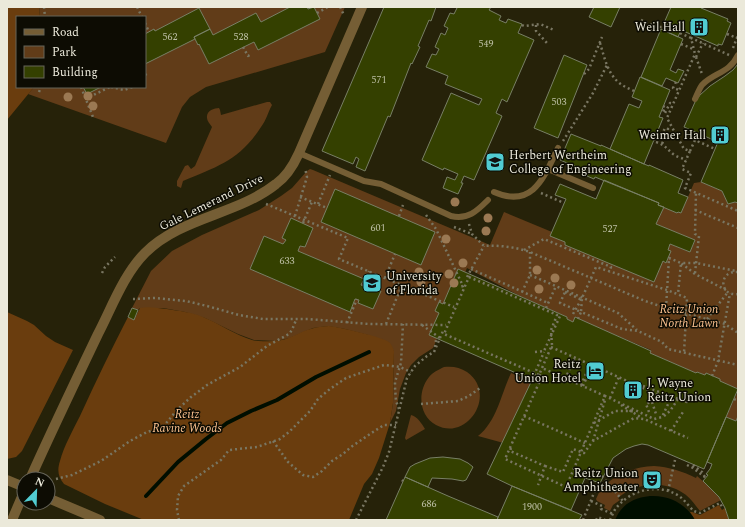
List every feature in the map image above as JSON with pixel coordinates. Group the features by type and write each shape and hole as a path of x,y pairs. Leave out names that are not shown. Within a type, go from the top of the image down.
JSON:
{"street":[{"name":"Gale Lemerand Drive","path":"34,471 66,400 112,306 131,271 145,253 173,232 255,198 277,184 297,159 362,7"},
{"path":"56,501 100,520"},
{"path":"12,520 16,511"}],"lane":[{"path":"695,99 701,87 706,82 728,69 738,55"},
{"path":"494,192 510,198 518,197 533,190 548,169 558,148"},
{"path":"299,153 364,181 381,184 451,216 459,218 478,210 488,200"},
{"path":"548,169 593,188"}],"path":[{"path":"137,7 142,16"},
{"path":"317,12 328,7"},
{"path":"340,7 344,15"},
{"path":"641,20 657,27 663,26 668,29"},
{"path":"522,26 540,24 554,30"},
{"path":"146,25 149,32"},
{"path":"536,25 536,31 547,43"},
{"path":"680,33 730,55 737,37 727,34"},
{"path":"584,74 590,69 602,37"},
{"path":"691,38 693,49 706,82"},
{"path":"600,42 607,65 617,81 624,87 634,91"},
{"path":"696,57 703,43"},
{"path":"681,44 693,49"},
{"path":"244,47 248,56 252,54"},
{"path":"690,151 684,149 667,118 695,54"},
{"path":"558,148 593,93 607,65"},
{"path":"676,82 674,88 679,90"},
{"path":"39,92 41,88"},
{"path":"82,88 92,117"},
{"path":"86,99 108,88"},
{"path":"115,88 124,90 130,88"},
{"path":"663,106 663,112 665,113 670,103 673,104"},
{"path":"662,144 668,129 665,128 660,139 655,140 671,152 686,160"},
{"path":"715,149 695,140 682,170 691,173 685,188 738,211"},
{"path":"295,216 307,177 305,168"},
{"path":"318,204 330,174"},
{"path":"533,190 564,203"},
{"path":"695,274 699,236 694,234 696,193"},
{"path":"300,197 327,208"},
{"path":"302,223 312,202"},
{"path":"266,204 348,238 339,258 454,307"},
{"path":"399,216 403,205"},
{"path":"695,210 738,228"},
{"path":"426,215 436,230 463,286"},
{"path":"466,216 472,234 484,246 510,246 530,252 645,301 725,324 738,332"},
{"path":"524,250 544,239 611,267 609,272"},
{"path":"356,520 383,467 390,448 405,384 410,372 420,361 434,352 463,286 484,246"},
{"path":"522,292 530,275 530,252"},
{"path":"385,278 395,254"},
{"path":"102,273 105,267 115,257"},
{"path":"666,308 669,258 681,263 695,274 728,292 738,294"},
{"path":"681,263 696,263 737,272"},
{"path":"678,294 681,263"},
{"path":"573,314 596,267 667,290 687,298 684,353"},
{"path":"471,270 548,303"},
{"path":"363,286 369,271"},
{"path":"712,376 718,361 725,324 728,292 723,283 724,278 730,272 737,272"},
{"path":"530,275 618,313 638,331 662,342 668,349 738,365"},
{"path":"539,374 552,345 551,330 557,315 469,276 444,334 542,376 505,459 566,487 606,396"},
{"path":"386,324 402,285"},
{"path":"459,287 463,286"},
{"path":"546,308 556,286"},
{"path":"582,298 580,299 564,292 560,303 622,329 638,331"},
{"path":"707,319 728,292"},
{"path":"133,299 155,298 180,300 197,303 246,317 263,319 315,320 369,324 446,325"},
{"path":"578,319 581,312 582,298"},
{"path":"347,322 357,299"},
{"path":"532,380 561,314"},
{"path":"56,480 72,475 101,461 130,441 147,432 163,427 177,410 196,393 207,385 240,367 267,346 289,334 296,320"},
{"path":"400,409 396,401 395,382 400,367 403,324"},
{"path":"421,325 440,338"},
{"path":"434,352 436,340"},
{"path":"547,345 591,365"},
{"path":"551,348 678,399 687,402 690,395"},
{"path":"535,352 544,351"},
{"path":"565,379 575,358"},
{"path":"179,520 177,510 178,496 184,486 204,470 221,460 228,450 257,447 280,439 310,411 318,400 330,389 346,378 384,365 400,367 410,372"},
{"path":"582,386 591,365"},
{"path":"537,368 582,386"},
{"path":"542,368 606,396 644,419 688,438"},
{"path":"545,371 510,451 545,466 563,472 573,449 584,453 593,441 606,396"},
{"path":"610,399 620,377"},
{"path":"610,399 654,419 662,417 670,400 620,377"},
{"path":"421,404 458,401 469,396 480,388"},
{"path":"649,412 646,404 659,399 651,402 656,414"},
{"path":"654,423 670,411 678,399"},
{"path":"734,399 738,401"},
{"path":"594,424 615,411 631,411 643,414"},
{"path":"671,431 683,412"},
{"path":"524,416 585,443"},
{"path":"593,441 634,418 644,419"},
{"path":"273,441 288,462 304,475 313,477 351,447 384,425 396,425"},
{"path":"163,427 175,431"},
{"path":"668,491 675,460"},
{"path":"687,465 706,478 705,475 693,465"},
{"path":"538,485 545,466"},
{"path":"602,476 623,501"},
{"path":"583,520 598,483"},
{"path":"610,520 617,506 632,494 642,490 656,489 668,491 685,501 694,511 700,513 720,503 722,507 724,506"},
{"path":"591,501 602,506 601,509 613,514"},
{"path":"596,520 598,517 606,520"}],"green space":[{"path":"7,7 39,7 40,16 16,16 16,88 33,88 7,120"},
{"path":"39,7 345,7 325,52 206,87 190,97 182,107 166,143 28,94 33,88 146,88 146,16 40,16"},
{"path":"270,102 272,105 264,122 244,148 227,161 183,181 181,188 177,186 177,181 185,166 188,165 191,169 195,166 212,127 207,119 209,112 213,109 219,108 221,115"},
{"name":"Reitz Union North Lawn","path":"310,169 490,245 504,212 552,232 666,262 670,244 690,252 695,241 656,224 664,207 677,213 681,213 694,183 701,182 722,191 728,204 735,202 738,203 738,389 650,353 651,350 575,318 573,322 567,319 567,317 520,296 467,268 433,348 419,357 406,373 400,389 396,411 390,423 393,403 394,351 368,335 328,326 313,328 290,338 276,341 254,340 205,318 185,312 163,308 140,308 138,310 132,308 151,271 172,251 202,235 259,210 292,188"},
{"name":"Reitz Ravine Woods","path":"140,308 157,308 194,314 255,341 279,341 309,329 329,326 371,335 390,343 394,351 393,403 390,423 379,458 372,474 364,484 349,520 144,520 105,504 64,484 59,476 59,467 66,444 128,317 134,320"},
{"path":"7,312 34,325 55,342 73,350 22,451 16,457 7,459"},
{"path":"444,367 456,367 467,372 476,381 480,392 479,403 475,413 468,422 458,427 448,429 436,425 430,421 423,410 421,396 425,383 429,377"},
{"path":"511,373 544,387 518,447 478,436 490,423"},
{"path":"738,391 738,416 736,421 726,417"},
{"path":"411,415 421,423 425,429 406,440 405,438"},
{"name":"Reitz Union Amphitheater","path":"654,466 665,467 686,473 696,478 697,476 712,489 721,500 700,511 683,493 667,486 650,485 641,486 625,493 618,498 620,500 613,505 610,511 604,508 605,505 597,501 596,499 604,482 606,484 617,476 634,469"},
{"path":"719,505 722,510 725,508 729,520 695,520 690,512 700,515"}],"shaded area":[{"path":"650,496 664,497 676,501 691,514 695,520 615,520 621,510 633,500"}],"building":[{"path":"290,7 307,7 308,9 314,7 320,19 258,50 254,42 209,64 194,37 210,29 213,35 256,13 261,22"},
{"path":"384,7 436,7 431,21 429,20 418,46 420,47 412,64 411,63 390,117 388,116 365,171 356,167 359,159 356,157 353,164 322,151"},
{"path":"455,7 491,7 489,10 501,16 499,20 506,23 508,19 522,24 518,33 534,40 507,102 502,99 496,113 502,116 474,180 464,176 461,183 463,183 458,194 443,188 447,177 455,180 458,174 444,168 443,170 422,160 451,93 479,105 482,99 445,84 448,76 426,67 432,54 436,55 439,49 435,47 441,33 445,35 448,28 444,26 450,13 454,14 457,8"},
{"path":"594,7 620,7 611,27 589,17"},
{"name":"Weil Hall","path":"671,7 702,7 701,8 728,19 727,21 731,23 722,45 718,44 718,46 681,30 678,37 667,32 670,26 664,23"},
{"path":"199,8 210,29 194,37 195,39 146,64 146,33 154,29 155,31"},
{"path":"661,29 683,39 670,70 676,73 678,69 684,71 678,83 666,78 662,86 641,77"},
{"path":"564,55 587,65 558,138 534,128"},
{"name":"Weimer Hall","path":"738,64 738,203 735,202 728,204 722,191 701,182 718,142 684,127 695,102 700,95 733,70"},
{"path":"640,77 670,90 659,117 663,118 644,164 610,149 629,104 639,108 642,101 632,97"},
{"path":"84,88 99,88 87,94"},
{"path":"571,134 601,145 683,180 678,193 688,197 681,213 677,213 658,205 659,203 595,177 594,179 587,176 589,172 560,160"},
{"path":"604,180 659,203 658,205 664,207 656,224 695,240 690,252 670,244 668,250 671,251 666,263 663,261 654,282 565,245 565,242 550,236 566,199 555,195 560,184 596,199"},
{"path":"335,189 435,232 421,265 321,222"},
{"path":"291,218 313,228 305,247 300,246 298,251 364,279 361,285 365,287 366,284 381,291 373,309 358,303 359,300 355,299 350,312 250,269 264,236 283,244 286,240 282,238"},
{"name":"J. Wayne Reitz Union","path":"458,269 567,317 567,319 573,322 575,317 651,351 650,353 696,373 705,375 706,373 738,389 704,469 648,445 642,444 634,446 626,449 613,458 600,483 585,478 571,510 487,474 532,380 429,335 439,313 435,311 439,302 443,304"},
{"path":"132,308 138,310 134,320 128,317"},
{"path":"738,416 738,520 729,520 719,497 703,481 708,475 706,474 712,464 707,462 726,417 736,421"},
{"path":"443,457 460,459 473,467 466,480 432,478 428,487 405,477 410,467 415,464 430,458"},
{"path":"405,477 498,517 497,520 386,520"},
{"path":"512,486 582,515 579,520 497,520"}],"waterway":[{"path":"146,496 178,462 227,423 277,400 316,377 369,352"}],"place":[{"name":"Weil Hall","path":"699,27"},
{"name":"Weimer Hall","path":"720,135"},
{"name":"Herbert Wertheim College of Engineering","path":"495,162"},
{"name":"University of Florida","path":"372,283"},
{"name":"Reitz Union Hotel","path":"595,371"},
{"name":"J. Wayne Reitz Union","path":"633,390"},
{"name":"Reitz Union Amphitheater","path":"652,480"}]}
